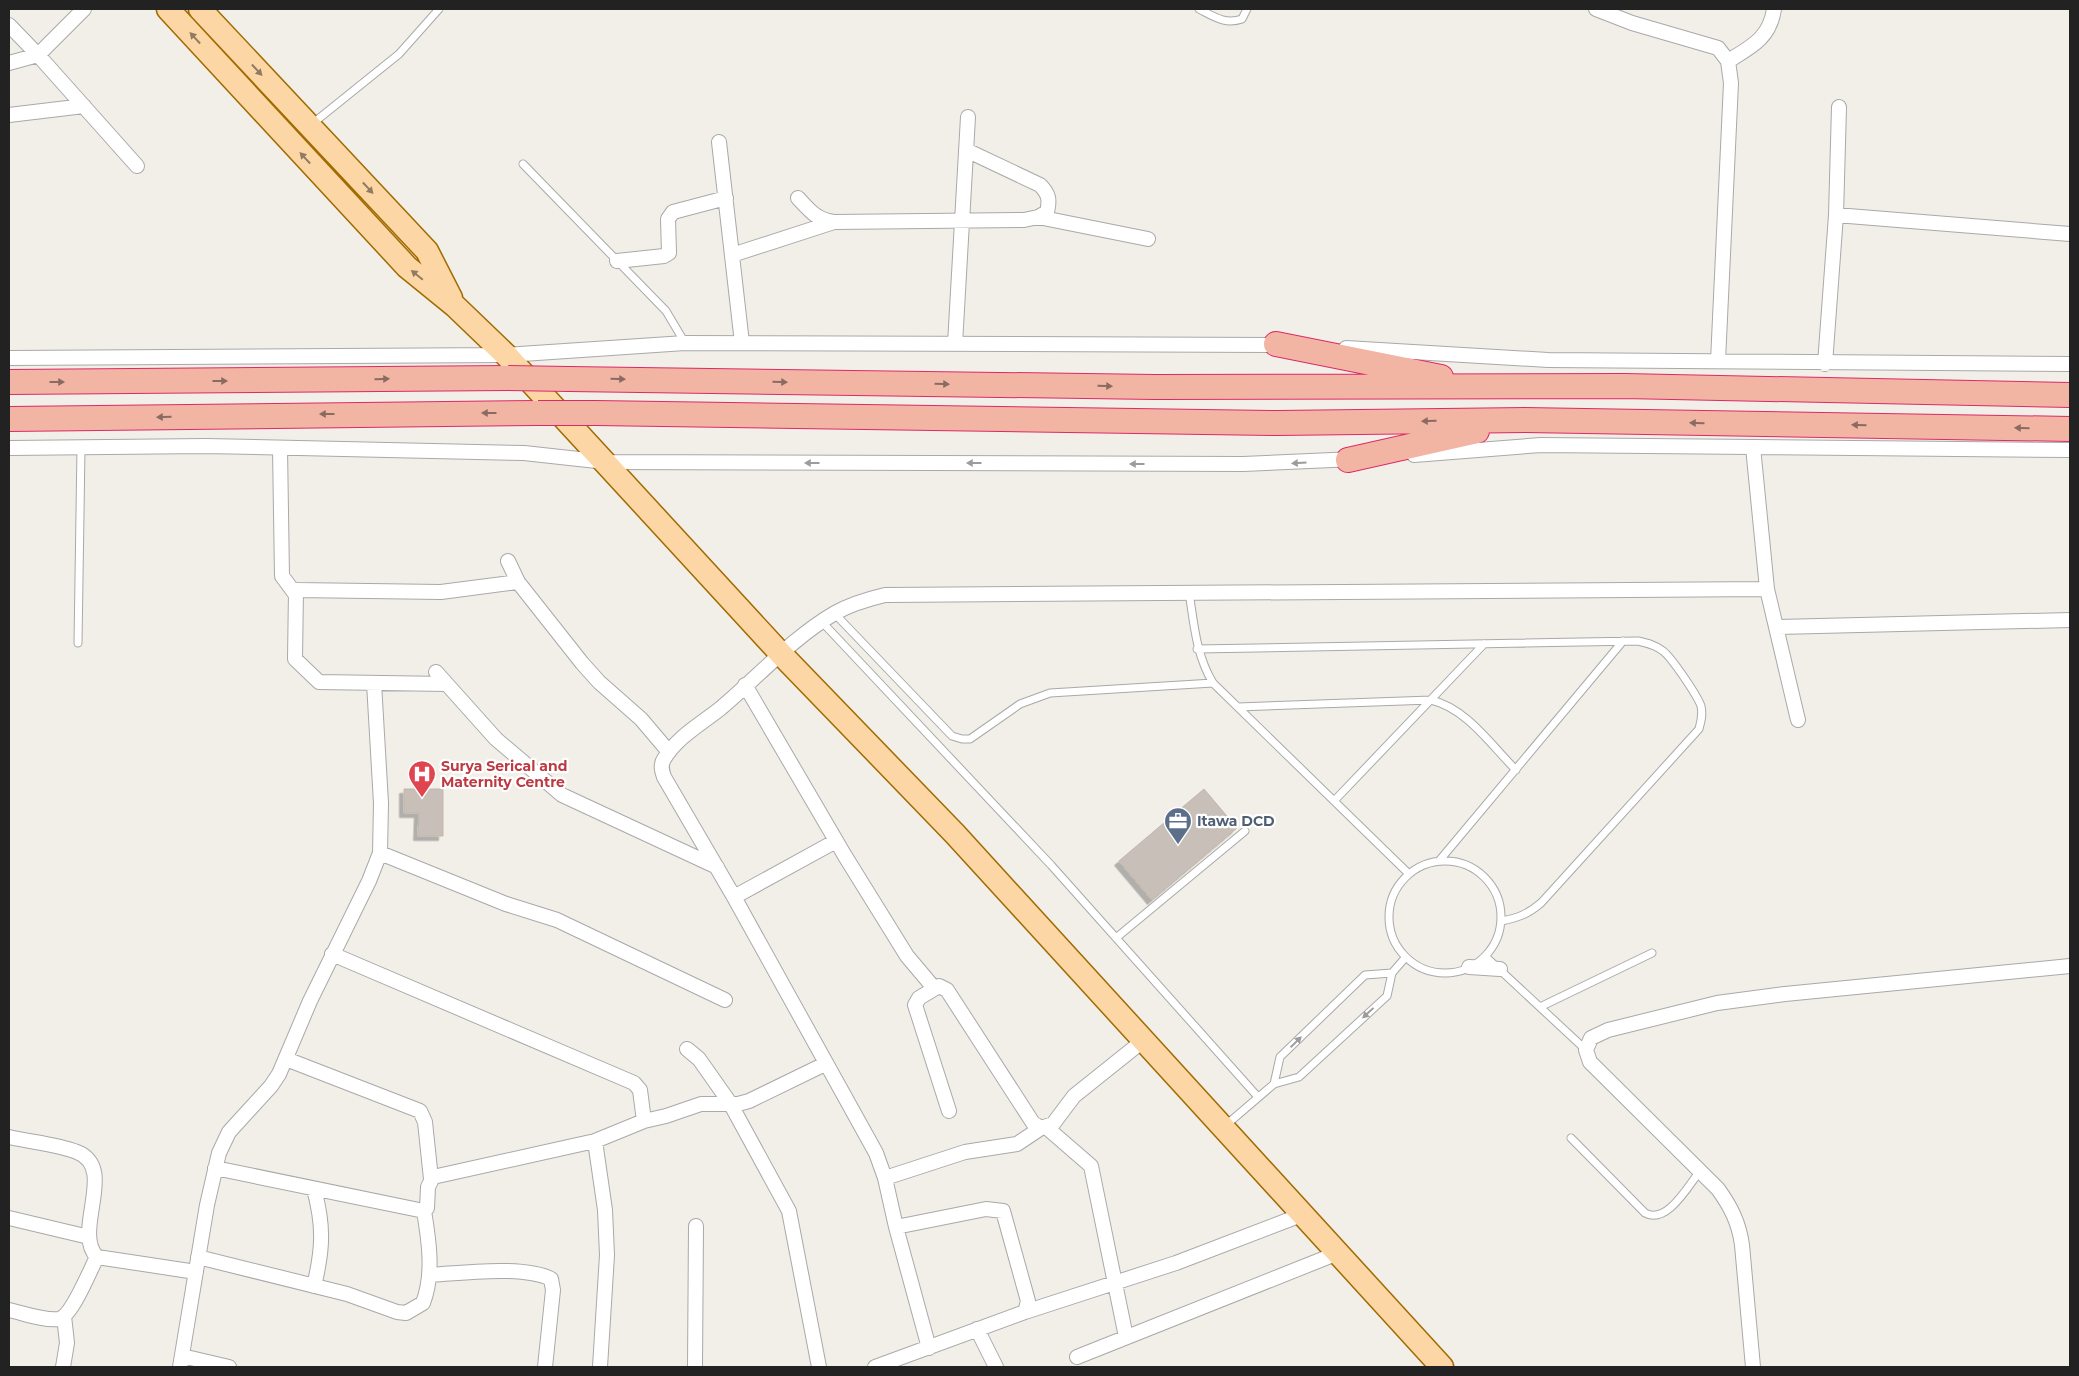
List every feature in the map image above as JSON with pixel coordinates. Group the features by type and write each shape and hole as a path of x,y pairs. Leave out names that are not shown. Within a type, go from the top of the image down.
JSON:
{"highway":[{"path":"1276,344 1493,387"},
{"path":"9,382 507,367 569,378 1155,387 1634,386 2070,395"},
{"path":"9,419 595,413 1278,424 1525,420 2070,429"},
{"path":"1348,460 1525,420"}],"main road":[{"path":"168,9 407,267 455,306 507,367 606,462 781,654 955,834 1224,1126 1442,1367"},
{"path":"200,9 427,251 455,306"}],"street":[{"path":"9,63 38,55 84,9"},
{"path":"1596,9 1632,23 1718,48 1728,61 1731,83 1718,361"},
{"path":"1728,61 1757,44 1765,35 1770,27 1774,9"},
{"path":"9,25 137,166"},
{"path":"9,115 84,106"},
{"path":"1825,364 1836,216 1839,107"},
{"path":"955,344 968,117"},
{"path":"719,142 742,344"},
{"path":"966,150 1040,185 1048,193 1050,203 1047,212 1038,217"},
{"path":"617,260 664,256 669,253 668,219 672,212 726,198"},
{"path":"798,198 813,215 822,221 963,222 1038,217 1148,239"},
{"path":"1836,216 2070,234"},
{"path":"732,255 834,222"},
{"path":"9,358 507,367 685,344 1276,344 1548,360 1825,364 2070,364"},
{"path":"9,448 280,448 524,453 606,462 1243,464 1348,460 1541,444 2070,450"},
{"path":"1753,447 1767,589 1798,720"},
{"path":"280,448 282,576 296,594"},
{"path":"508,561 518,582 582,663 599,682 641,719 669,752"},
{"path":"446,684 319,682 295,659 296,590 441,592 518,582"},
{"path":"929,1348 896,1227 885,1178 876,1152 825,1064 734,897 664,777 662,766 669,752 689,731 721,708 781,654 822,622 859,602 885,595 1767,589"},
{"path":"1776,627 2070,620"},
{"path":"436,672 496,739 562,794 717,867"},
{"path":"229,1367 181,1362 214,1168 229,1132 271,1086 286,1058 332,954 369,881 380,853 381,803 374,683"},
{"path":"746,685 836,841 909,958 934,988"},
{"path":"734,897 836,841"},
{"path":"380,853 506,904 557,920 725,1000"},
{"path":"332,954 634,1083 640,1090 644,1121"},
{"path":"1754,1367 1739,1225 1730,1206 1718,1189 1590,1062 1586,1050 1591,1038 1608,1030 1717,1003 1784,994 2070,966"},
{"path":"1470,967 1500,970"},
{"path":"950,1111 915,1002 934,988 943,986 1033,1123 1044,1128 1091,1166 1126,1337"},
{"path":"885,1178 965,1152 1017,1144 1059,1117 1074,1096 1144,1040"},
{"path":"687,1049 699,1059 730,1103 789,1211 819,1367"},
{"path":"198,1257 346,1294 397,1312 406,1313 424,1303 429,1288 430,1275 424,1211 427,1208 428,1186 431,1179 425,1122 416,1108 286,1058"},
{"path":"431,1179 438,1175 505,1163 595,1141 644,1121 701,1104 749,1101 825,1064"},
{"path":"9,1137 76,1152 88,1160 93,1167 95,1180 88,1237 90,1248 97,1257 196,1272"},
{"path":"595,1141 605,1210 608,1255 600,1367"},
{"path":"214,1168 424,1211"},
{"path":"314,1189 321,1214 323,1236 321,1257 314,1286"},
{"path":"896,1227 986,1209 1003,1211 1028,1301 1025,1312"},
{"path":"875,1367 892,1364 1025,1312 1176,1263 1304,1214"},
{"path":"9,1218 88,1237"},
{"path":"696,1226 696,1367"},
{"path":"1077,1356 1338,1253"},
{"path":"9,1310 54,1319 64,1316 73,1307 97,1257"},
{"path":"430,1275 484,1271 539,1274 551,1279 553,1290 545,1367"},
{"path":"63,1367 67,1343 64,1316"},
{"path":"977,1330 996,1367"}],"lane":[{"path":"309,126 399,54 439,9"},
{"path":"1199,9 1223,21 1234,22 1242,19 1247,9"},
{"path":"523,164 666,310 685,344"},
{"path":"78,643 81,448"},
{"path":"1189,592 1197,649 1212,683 1409,874"},
{"path":"835,614 952,736 962,740 977,736 1020,704 1050,693 1212,683"},
{"path":"822,622 1044,858 1258,1097"},
{"path":"1197,649 1623,641 1650,643 1663,651 1674,664 1700,705 1702,718 1698,729 1541,903 1529,913 1518,918 1501,921"},
{"path":"1439,862 1623,641"},
{"path":"1334,802 1484,644"},
{"path":"1238,707 1431,700 1446,703 1458,711 1516,770"},
{"path":"1116,938 1245,831"},
{"path":"1439,862 1459,863 1476,871 1490,884 1499,902 1501,921 1496,940 1485,956 1470,967 1451,973 1432,972 1405,958 1392,936 1389,919 1391,902 1398,887 1409,874 1423,866 1439,862"},
{"path":"1540,1007 1652,953"},
{"path":"1485,956 1586,1050"},
{"path":"1224,1126 1274,1084 1299,1077 1387,996 1392,973 1405,958"},
{"path":"1274,1084 1280,1057 1365,975 1392,973"},
{"path":"1571,1138 1645,1213 1652,1217 1660,1215 1671,1207 1700,1171"}],"building":[{"path":"404,789 443,789 443,836 418,836 419,813 404,813"},
{"name":"Itawa DCD","path":"1204,789 1237,828 1152,900 1119,861"}],"place":[{"name":"Surya Serical and Maternity Centre","path":"422,798"},
{"name":"Itawa DCD","path":"1178,845"}]}
